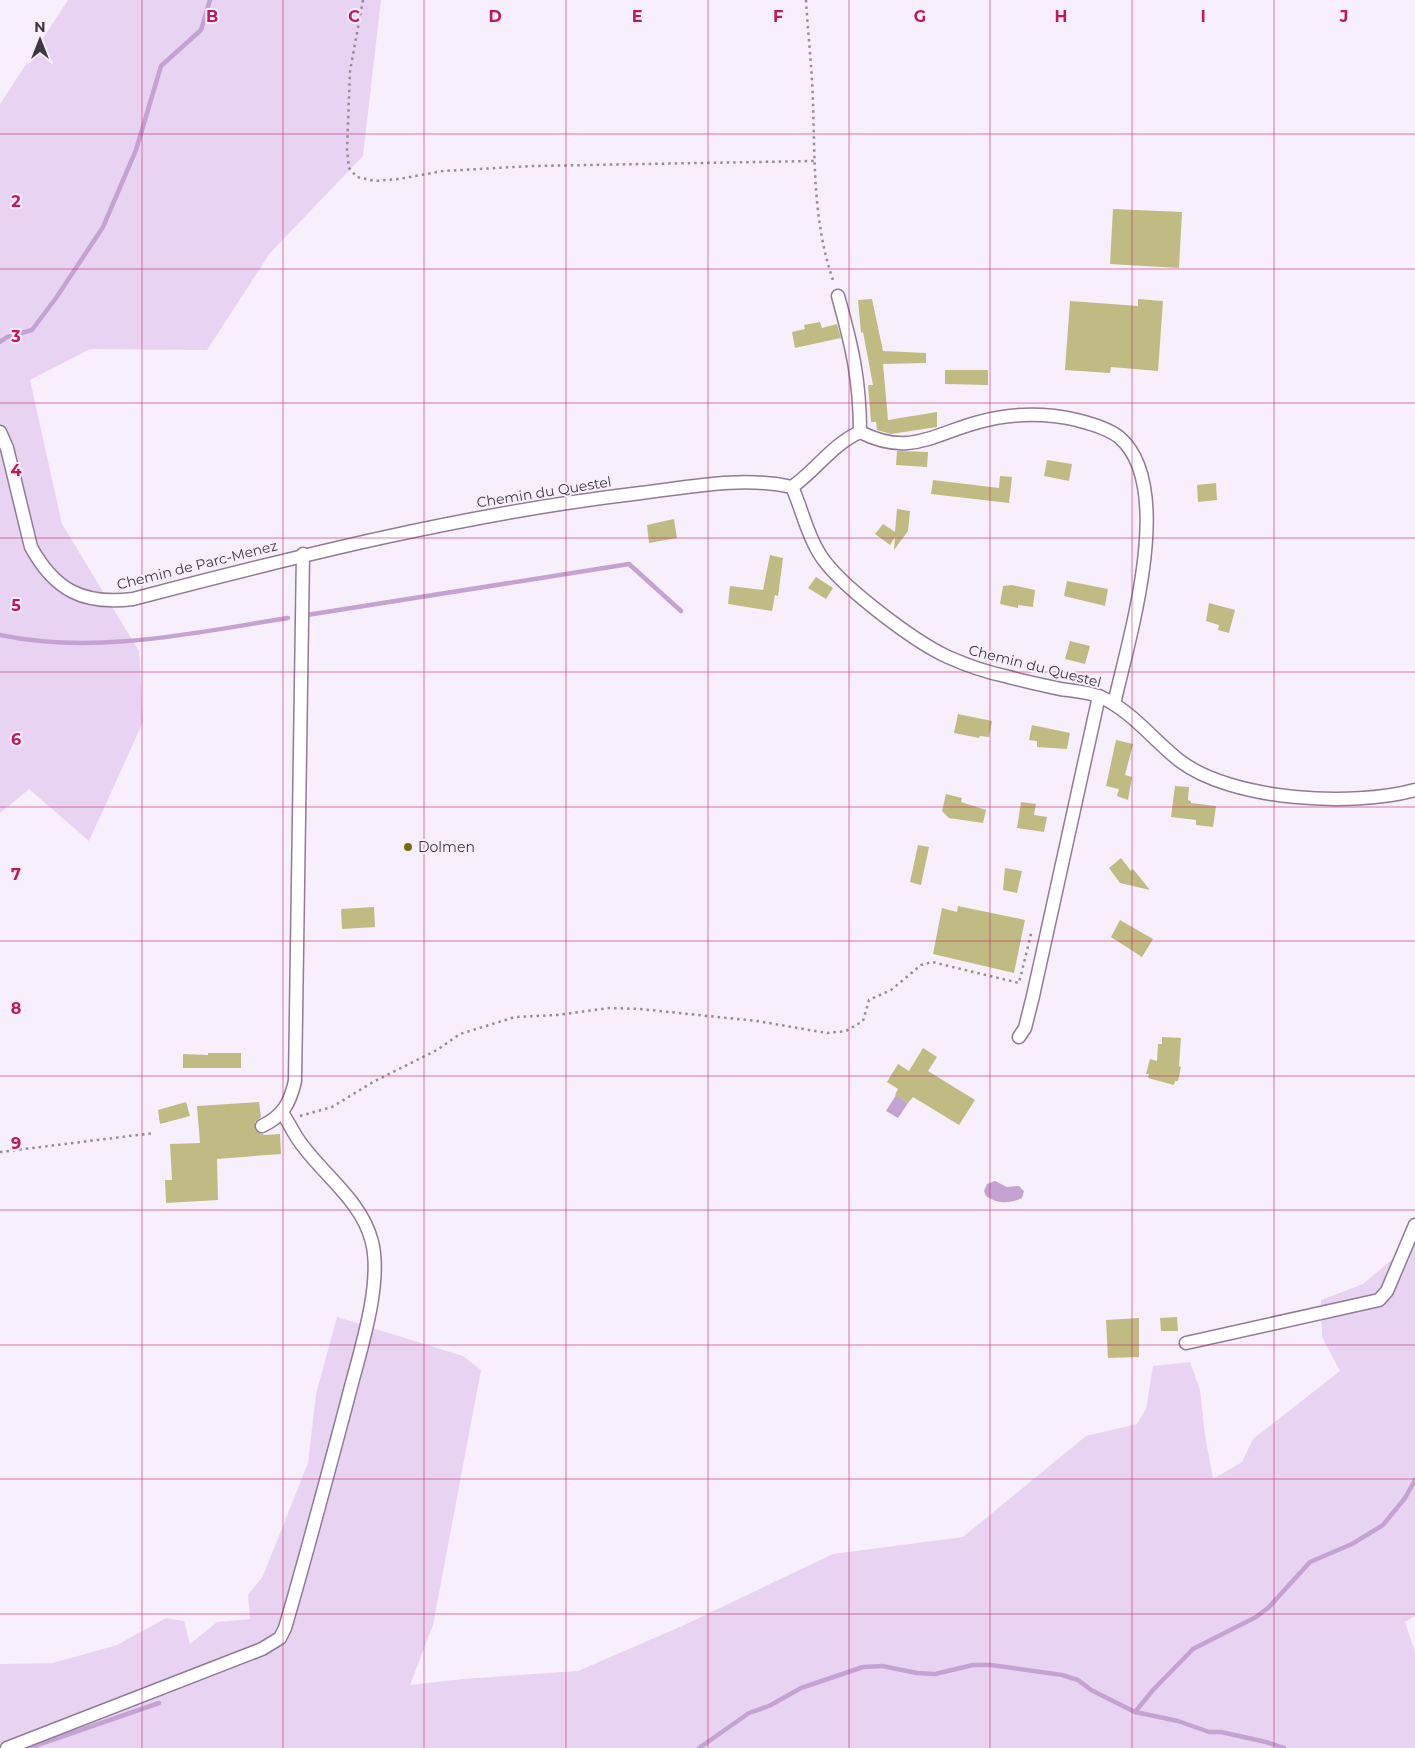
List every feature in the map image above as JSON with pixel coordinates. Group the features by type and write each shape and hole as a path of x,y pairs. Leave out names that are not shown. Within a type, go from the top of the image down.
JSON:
{"street":[{"path":"838,296 855,358 859,388 860,432"},
{"path":"860,432 874,439 905,443 925,441 979,422 1020,415 1042,415 1084,422 1107,430 1120,438 1128,447 1137,465 1144,491 1147,538 1138,597 1114,704"},
{"name":"Chemin de Parc-Menez","path":"0,432 7,448 31,548 39,562 57,584 72,593 99,600 133,598 303,554"},
{"path":"792,487 811,473 842,441 860,432"},
{"name":"Chemin du Questel","path":"303,554 454,522 604,497 758,482 792,487 810,538 828,566 855,593 946,656 966,665 1004,676 1099,696 1114,704 1182,762 1200,774 1241,789 1278,796 1340,798 1399,794 1415,790"},
{"path":"262,1126 284,1116 295,1081 303,554"},
{"path":"1019,1037 1025,1028 1033,996 1099,696"},
{"path":"7,1748 262,1649 280,1638 285,1628 364,1336 375,1273 372,1242 367,1227 338,1185 299,1141 284,1116"},
{"path":"1186,1343 1379,1300 1387,1291 1415,1226"}],"path":[{"path":"363,0 350,71 349,168 357,177 375,181 391,180 442,171 532,166 814,162"},
{"path":"806,0 813,101 816,205 826,263 838,296"},
{"path":"284,1116 318,1113 332,1107 373,1082 437,1050 460,1034 515,1017 557,1015 610,1008 640,1009 757,1021 827,1033 846,1030 863,1021 869,1000 882,996 921,965 932,962 1019,983 1032,930"},
{"path":"0,1152 154,1133"}],"shaded area":[{"path":"68,0 381,0 363,156 270,253 207,350 90,349 30,380 62,524 139,651 143,722 89,841 29,789 0,813 0,104"},
{"path":"896,1095 908,1103 898,1118 886,1111"},
{"path":"995,1181 1007,1187 1019,1186 1024,1191 1022,1198 1004,1202 995,1201 986,1196 984,1191 987,1184"},
{"path":"1415,1240 1415,1616 1405,1622 1415,1652 1415,1748 0,1748 0,1664 53,1663 117,1645 166,1618 184,1621 190,1644 217,1622 250,1619 248,1595 263,1576 308,1463 316,1394 337,1317 463,1356 481,1370 433,1625 410,1685 463,1679 578,1671 682,1626 833,1554 963,1537 1086,1436 1137,1424 1146,1409 1153,1366 1190,1362 1200,1390 1205,1435 1213,1479 1242,1462 1253,1439 1340,1371 1322,1337 1321,1300 1363,1284"}],"building":[{"path":"1113,209 1182,212 1179,268 1110,264"},
{"path":"872,299 883,351 926,353 926,363 883,364 888,420 937,412 937,427 891,434 877,430 876,422 871,422 868,385 873,385 863,332 861,333 858,300"},
{"path":"1138,299 1163,301 1158,371 1111,367 1110,373 1065,370 1070,301 1138,306"},
{"path":"820,322 822,328 837,324 841,338 795,348 792,332 805,329 804,325"},
{"path":"945,370 988,370 988,385 945,384"},
{"path":"897,451 928,452 927,467 896,465"},
{"path":"1047,460 1072,464 1069,481 1044,476"},
{"path":"1000,476 1012,477 1009,503 931,494 933,480 999,488"},
{"path":"1216,483 1217,500 1198,502 1197,485"},
{"path":"897,509 910,511 908,531 894,550 895,537 890,545 875,534 883,524 895,532"},
{"path":"674,519 677,538 649,543 647,525"},
{"path":"770,555 783,558 778,596 775,595 772,611 728,604 730,586 763,590"},
{"path":"816,577 833,588 826,599 808,588"},
{"path":"1067,581 1108,589 1105,606 1064,596"},
{"path":"1012,585 1035,590 1033,607 1018,605 1018,608 1000,604 1003,586"},
{"path":"1209,603 1235,610 1229,633 1218,630 1219,625 1206,621"},
{"path":"1070,641 1090,646 1085,664 1065,659"},
{"path":"958,714 992,721 989,737 980,736 979,738 954,733"},
{"path":"1032,725 1070,733 1067,749 1037,747 1037,741 1029,740"},
{"path":"1116,740 1133,744 1125,775 1132,777 1128,800 1117,796 1119,789 1106,786"},
{"path":"1175,786 1189,787 1188,800 1191,803 1216,806 1213,827 1196,825 1196,820 1171,817"},
{"path":"946,794 962,798 961,802 986,810 983,823 949,818 942,811"},
{"path":"1021,802 1036,804 1034,815 1047,817 1044,832 1017,828"},
{"path":"918,845 929,847 921,885 910,882"},
{"path":"1121,858 1131,871 1133,869 1150,890 1120,883 1109,868"},
{"path":"1005,868 1022,871 1017,893 1003,890"},
{"path":"958,906 1025,920 1014,973 933,954 942,908 957,912"},
{"path":"374,907 375,927 342,929 341,909"},
{"path":"1120,920 1153,939 1142,957 1111,937"},
{"path":"1162,1037 1181,1038 1179,1066 1181,1067 1178,1081 1175,1081 1174,1085 1148,1078 1149,1074 1146,1074 1150,1059 1157,1061 1158,1044 1162,1044"},
{"path":"923,1048 937,1057 928,1071 975,1100 959,1125 913,1097 908,1103 895,1095 898,1089 887,1082 898,1064 909,1071"},
{"path":"208,1053 241,1053 241,1068 183,1068 183,1054 208,1055"},
{"path":"186,1102 190,1116 160,1124 158,1110"},
{"path":"259,1102 261,1117 255,1122 255,1129 264,1135 280,1134 281,1154 217,1159 218,1200 166,1203 165,1180 172,1180 170,1144 200,1143 197,1106"},
{"path":"1177,1317 1178,1331 1161,1331 1160,1318"},
{"path":"1139,1318 1139,1357 1108,1358 1106,1320"}],"waterway":[{"path":"0,342 7,337 32,330 56,298 103,227 136,150 161,66 201,30 210,0"},
{"path":"307,615 629,564 681,611"},
{"path":"0,635 36,641 72,643 144,640 288,618"},
{"path":"1135,1712 1153,1690 1193,1649 1256,1617 1268,1608 1310,1562 1352,1544 1383,1525 1405,1498 1415,1480"},
{"path":"699,1748 749,1713 769,1706 801,1688 863,1667 882,1666 917,1673 935,1674 973,1665 991,1665 1062,1675 1078,1680 1091,1690 1135,1712 1178,1721 1209,1732 1221,1732 1284,1748"},
{"path":"29,1748 159,1703"}],"place":[{"name":"Dolmen","path":"408,847"}]}
